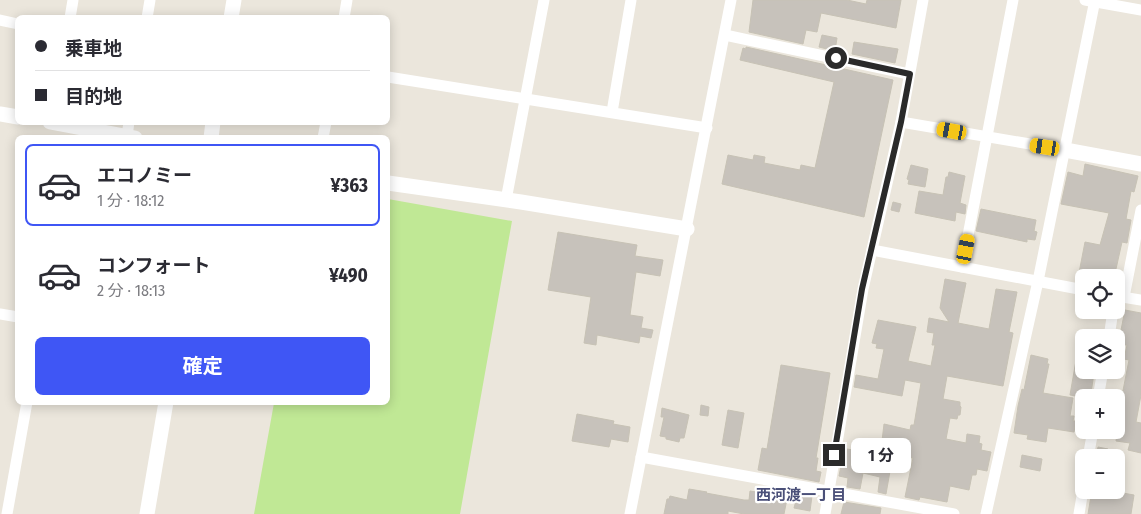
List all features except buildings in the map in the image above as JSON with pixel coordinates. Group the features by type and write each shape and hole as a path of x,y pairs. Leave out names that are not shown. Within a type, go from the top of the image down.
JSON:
{"street":[{"path":"70,15 73,0"},
{"path":"148,15 150,0"},
{"path":"232,15 234,0"},
{"path":"344,15 347,0"},
{"path":"506,200 544,0"},
{"path":"612,112 631,0"},
{"path":"630,514 732,0"},
{"path":"825,514 862,289 901,122 923,0"},
{"path":"962,267 1013,0"},
{"path":"986,514 1038,281 1065,150 1092,1 1141,10"},
{"path":"0,20 15,23"},
{"path":"725,35 910,74"},
{"path":"390,77 707,128"},
{"path":"0,114 15,116"},
{"path":"901,122 1141,164"},
{"path":"57,125 72,132 130,132"},
{"path":"390,183 687,229"},
{"path":"1125,276 1141,210"},
{"path":"872,250 1075,288"},
{"path":"1125,297 1141,300"},
{"path":"0,314 15,316"},
{"path":"7,514 26,405"},
{"path":"148,514 166,405"},
{"path":"641,457 954,514"},
{"path":"1079,514 1082,499"}],"green space":[{"path":"390,199 512,221 460,514 254,514 274,405 390,405"}],"district":[{"name":"西河渡一丁目","path":"801,495"}],"route":[{"path":"834,455 862,289 901,122 910,74 836,58"}]}
